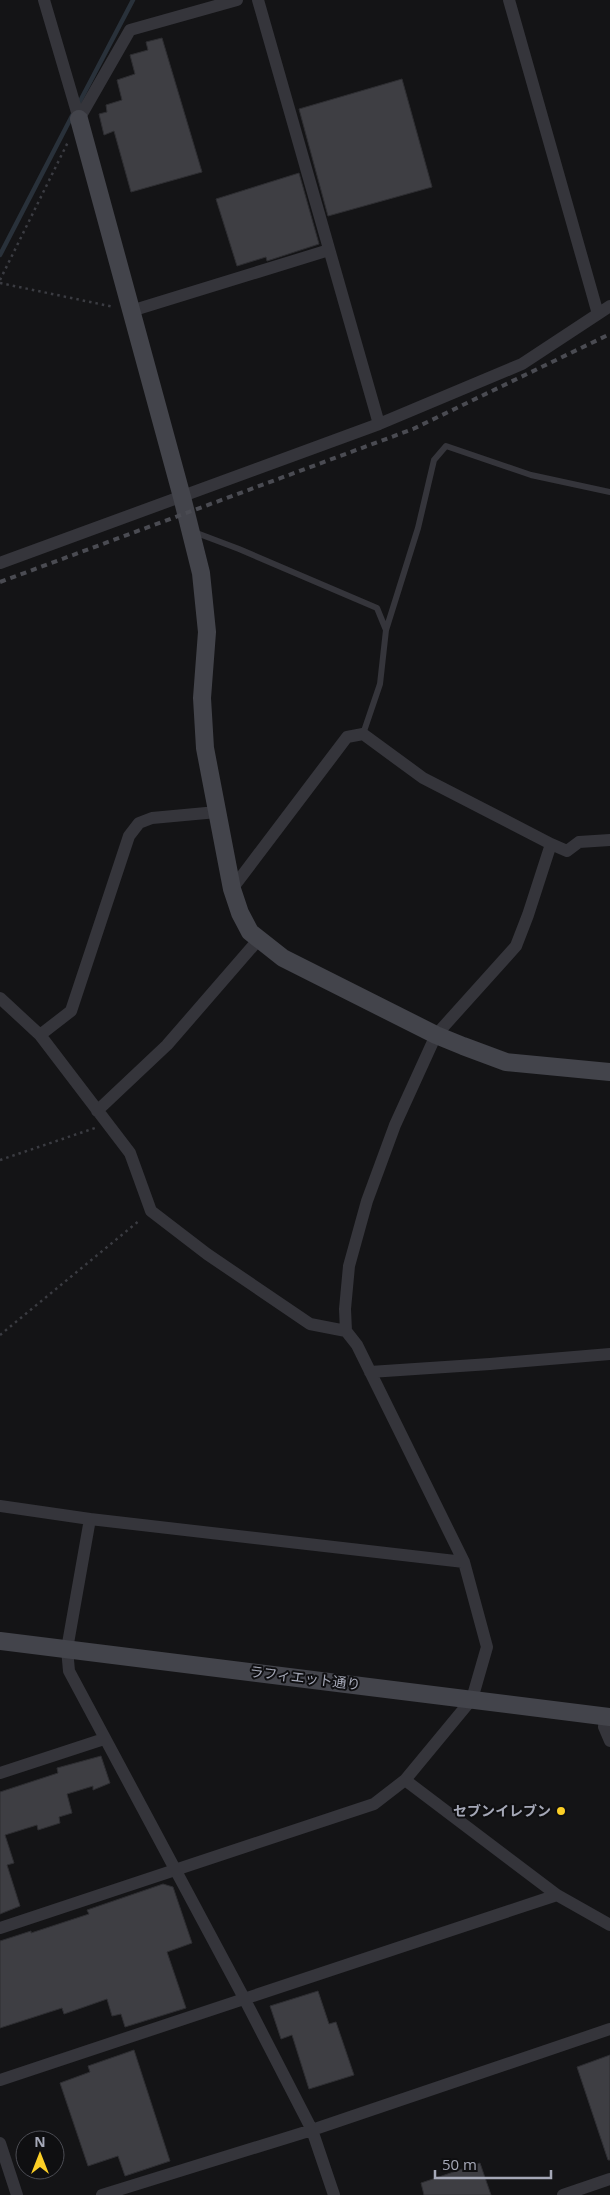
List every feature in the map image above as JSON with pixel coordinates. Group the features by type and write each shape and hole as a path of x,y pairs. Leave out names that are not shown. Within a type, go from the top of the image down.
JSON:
{"street":[{"path":"44,0 79,118 182,498 200,573 207,632 202,698 204,748 232,889 240,913 250,932 283,958 436,1035 506,1062 610,1072"},
{"path":"79,118 130,30 237,0"},
{"path":"258,0 379,424"},
{"path":"509,0 598,314"},
{"path":"131,311 329,250"},
{"path":"0,563 182,498 379,424 522,364 610,306"},
{"path":"232,889 347,737 364,734 423,778 567,851 579,842 610,840"},
{"path":"40,1035 71,1010 129,836 134,829 139,823 152,818 218,812"},
{"path":"0,1928 374,1804 405,1780 472,1699 487,1647 464,1562 357,1345 346,1331 345,1309 349,1266 367,1201 395,1124 436,1035 516,946 551,844"},
{"path":"96,1111 167,1045 259,939"},
{"path":"0,998 40,1035 96,1111 130,1153 151,1211 207,1254 310,1324 346,1331"},
{"path":"370,1372 610,1354"},
{"path":"0,1506 90,1519 464,1562"},
{"path":"90,1519 67,1649 69,1671 244,1998 312,2130 334,2195"},
{"name":"ラフィエット通り","path":"0,1641 608,1716"},
{"path":"608,1716 604,1727 610,1742"},
{"path":"0,1773 104,1739"},
{"path":"405,1780 557,1894 610,1925"},
{"path":"0,2080 557,1894"},
{"path":"102,2195 312,2130 610,2028"},
{"path":"0,2143 17,2195"},
{"path":"563,2195 610,2179"}],"lane":[{"path":"364,734 380,684 386,630 418,528 434,460 446,446 531,475 610,492"},
{"path":"190,530 239,548 378,608 386,630"}],"path":[{"path":"79,118 0,282 131,311"},
{"path":"0,1160 106,1124"},
{"path":"0,1335 151,1211"}],"building":[{"path":"162,38 202,172 131,192 114,131 104,135 99,114 107,112 106,105 122,100 117,80 135,74 130,55 148,50 146,42"},
{"path":"402,79 432,187 328,216 299,109"},
{"path":"299,173 319,244 267,261 266,257 237,266 216,199"},
{"path":"101,1756 110,1783 93,1790 93,1786 67,1794 72,1813 59,1817 60,1823 38,1830 37,1825 5,1835 14,1863 7,1865 20,1906 0,1914 0,1792 58,1773 57,1768"},
{"path":"163,1884 173,1887 192,1943 167,1952 186,2008 125,2027 121,2014 112,2016 107,1999 64,2014 62,2008 0,2028 0,1941 89,1914 87,1910"},
{"path":"318,1991 329,2024 336,2022 354,2075 309,2089 292,2035 281,2039 270,2006"},
{"path":"134,2050 170,2161 125,2176 118,2156 88,2166 60,2083 90,2072 88,2066"},
{"path":"610,2055 610,2160 608,2160 577,2067"},
{"path":"480,2163 491,2195 424,2195 421,2183"}],"waterway":[{"path":"78,105 133,0"},
{"path":"0,255 73,114"}],"railway":[{"path":"0,582 413,429 610,334"}],"place":[{"name":"セブンイレブン","path":"561,1811"}]}
